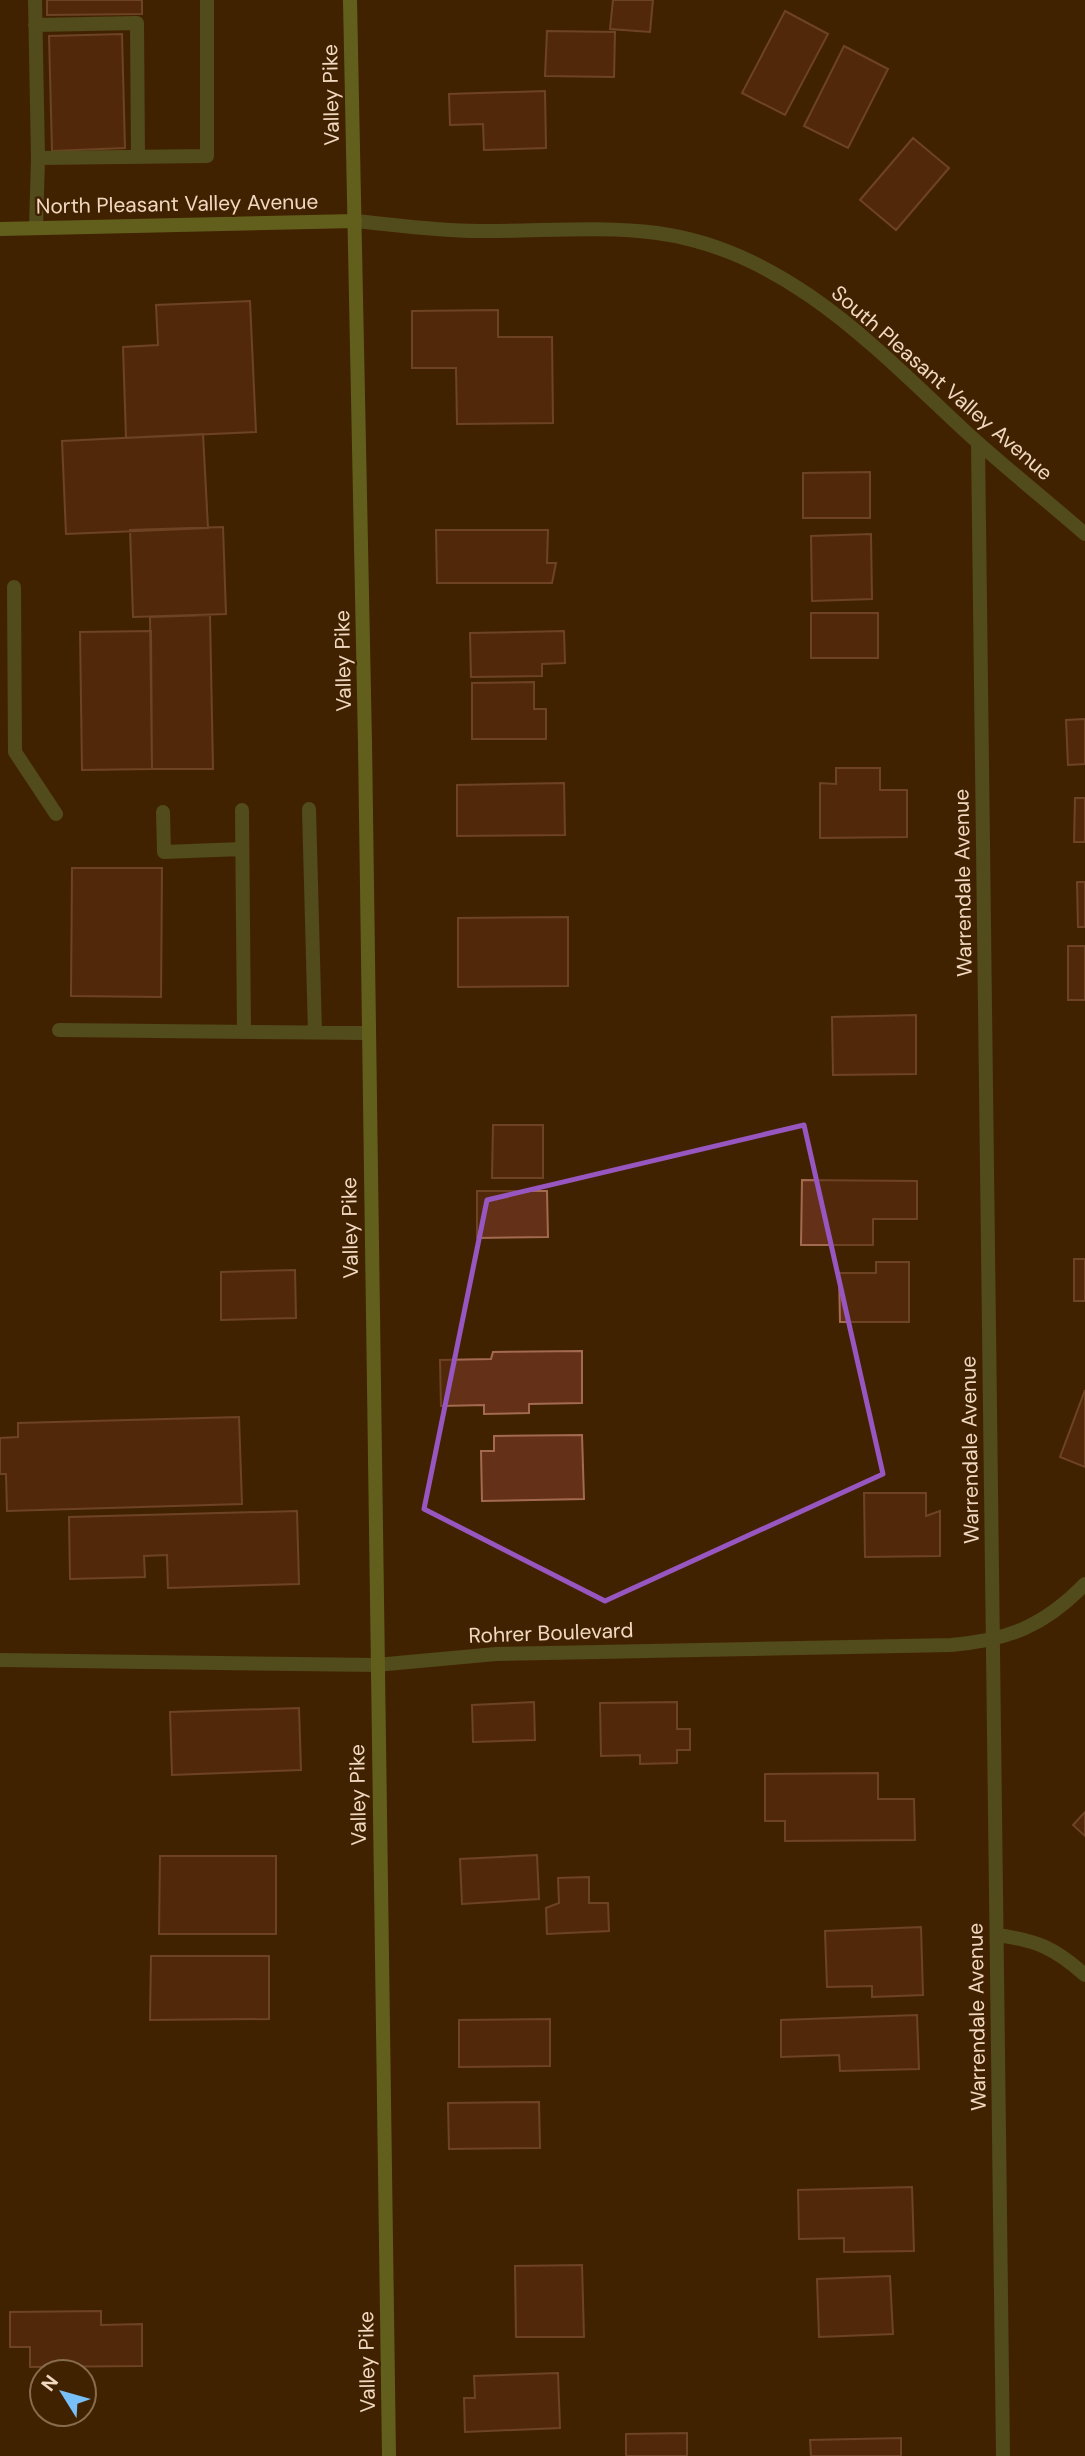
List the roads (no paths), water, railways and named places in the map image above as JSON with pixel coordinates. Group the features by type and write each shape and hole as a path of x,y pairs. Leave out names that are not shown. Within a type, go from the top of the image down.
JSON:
{"street":[{"path":"35,0 38,158 36,228"},
{"path":"38,158 207,156 207,0"},
{"name":"Valley Pike","path":"350,0 369,1033 388,2456"},
{"path":"35,25 137,23 138,156"},
{"name":"North Pleasant Valley Avenue","path":"0,229 355,221"},
{"name":"South Pleasant Valley Avenue","path":"355,221 476,232 544,229 658,233 742,254 796,286 852,326 978,443 1085,534"},
{"name":"Warrendale Avenue","path":"978,443 1003,2456"},
{"path":"14,587 15,752 56,814"},
{"path":"309,809 315,1033"},
{"path":"242,810 244,1032"},
{"path":"163,811 164,852 242,849"},
{"path":"59,1030 369,1033"},
{"name":"Rohrer Boulevard","path":"0,1660 376,1664 496,1654 993,1641 1035,1624 1070,1600 1085,1584"},
{"path":"997,1935 1030,1939 1056,1951 1085,1975"}]}
